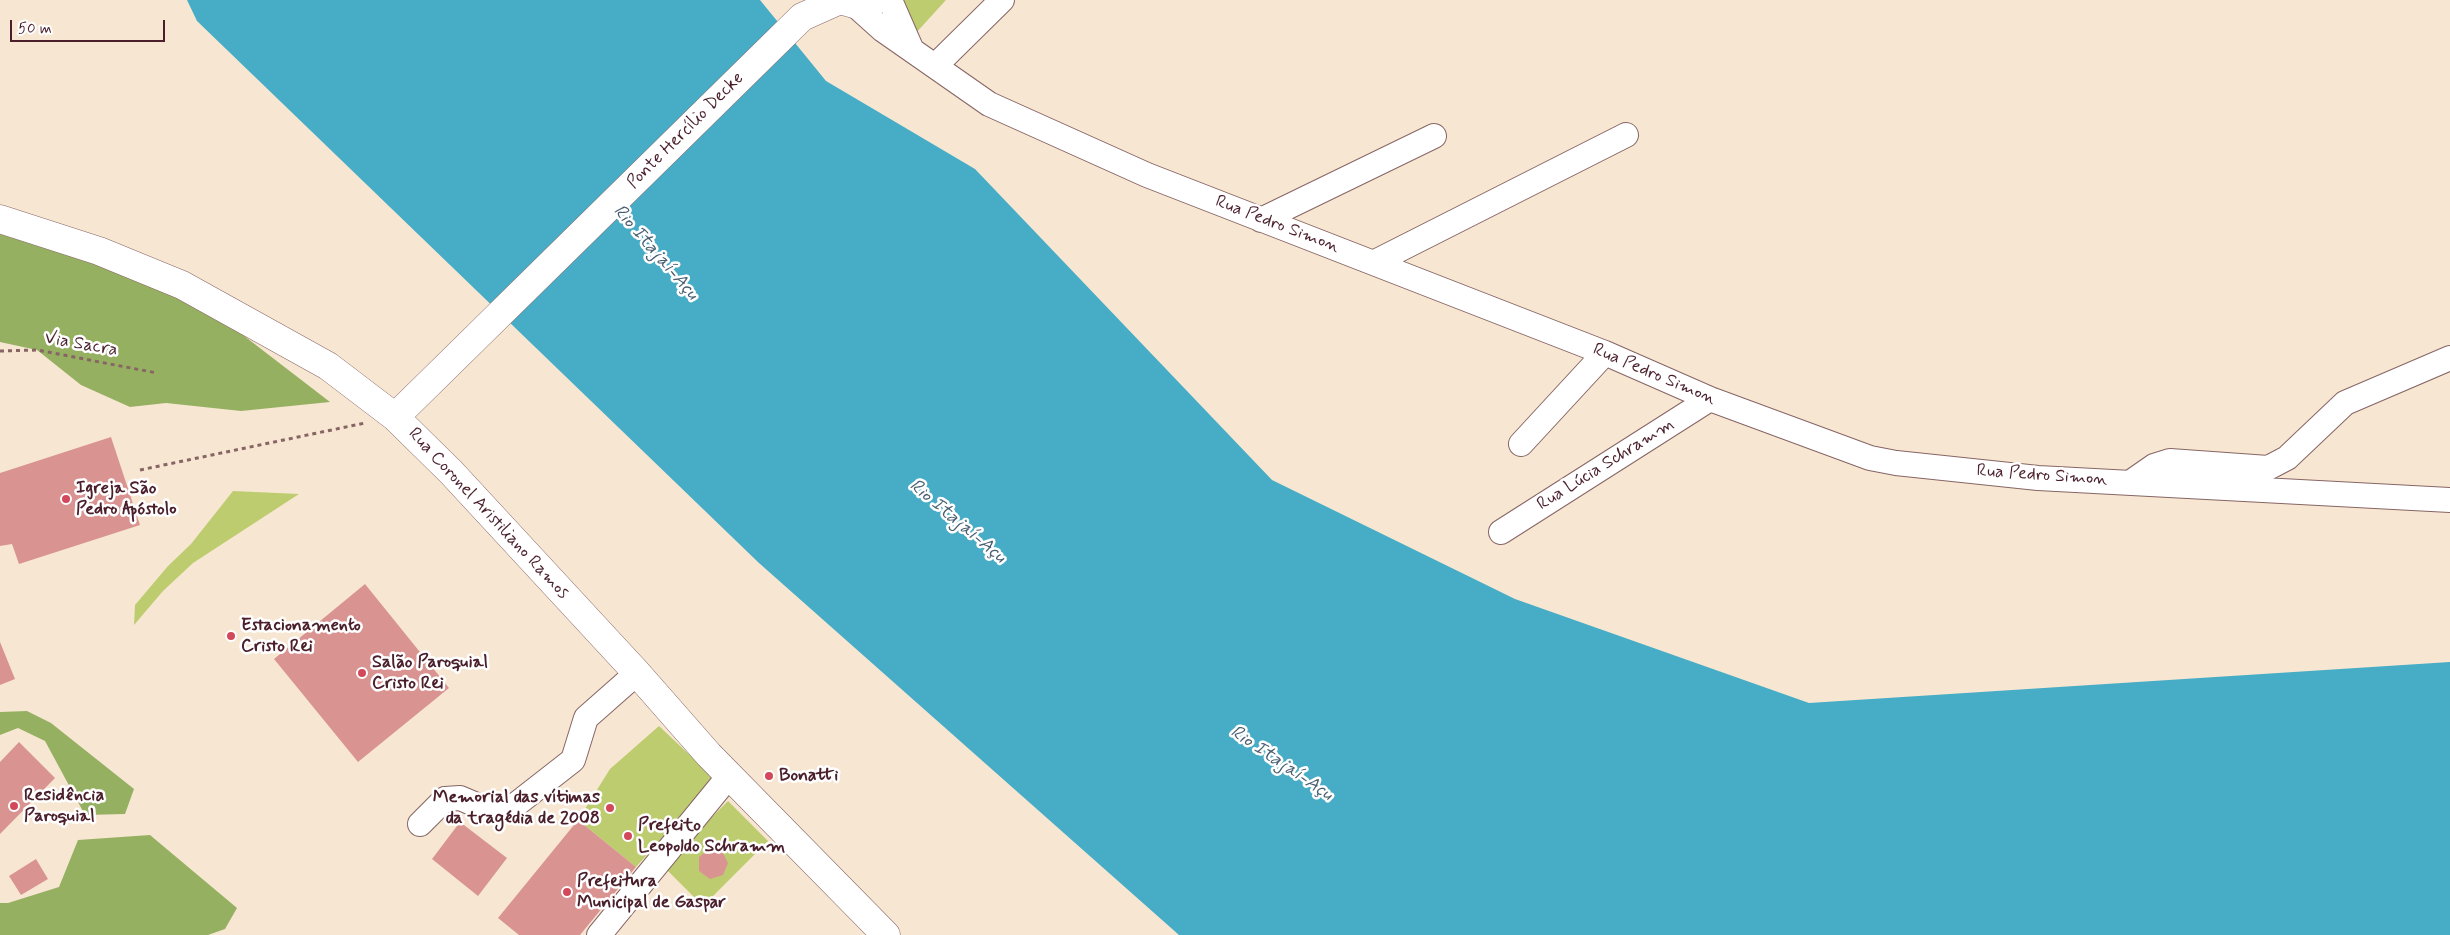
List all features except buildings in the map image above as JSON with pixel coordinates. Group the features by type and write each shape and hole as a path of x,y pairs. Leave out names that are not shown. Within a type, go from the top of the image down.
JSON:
{"main road":[{"path":"802,13 852,1"},
{"name":"Ponte Hercílio Decke","path":"395,417 802,13"},
{"name":"Rua Coronel Aristiliano Ramos","path":"0,219 99,251 182,285 328,366 395,417 451,472 637,673 729,776 886,935"}],"street":[{"name":"Rua Pedro Simon","path":"890,0 911,48"},
{"path":"935,66 1002,0"},
{"name":"Rua Pedro Simon","path":"852,1 883,30 989,104 1148,175 1261,220 1375,262 1605,354 1710,399 1843,449 1879,460 2038,478 2450,500"},
{"path":"1375,262 1626,135"},
{"path":"1261,220 1434,136"},
{"path":"1521,444 1605,354"},
{"path":"2131,482 2154,466 2170,461 2268,468 2287,458 2345,403 2450,358"},
{"name":"Rua Lúcia Schramm","path":"1501,532 1710,399"},
{"path":"420,824 445,799 460,798 493,812 509,810 573,760 586,718 637,673"},
{"path":"599,935 729,776"}],"path":[{"name":"Via Sacra","path":"0,351 37,350 157,373"},
{"path":"140,470 395,417"}],"green space":[{"path":"894,0 946,0 915,34"},
{"path":"0,234 140,277 213,312 330,402 241,411 166,403 130,407 81,385 37,350 0,342"},
{"path":"233,491 299,494 193,563 163,591 134,625 135,605 168,566 191,544"},
{"path":"27,711 51,723 134,789 125,814 85,815 45,741 18,728 0,735 0,712"},
{"path":"659,726 715,779 636,867 578,820 610,769"},
{"path":"728,801 768,841 703,906 663,866"},
{"path":"150,835 237,908 225,929 208,935 0,935 0,903 8,903 59,887 78,840"}],"water":[{"name":"Rio Itajaí-Açu","path":"187,0 760,0 826,81 975,169 1272,480 1515,599 1809,703 2450,662 2450,935 1179,935 759,563 197,21"}],"place":[{"name":"Igreja São Pedro Apóstolo","path":"66,499"},
{"name":"Estacionamento Cristo Rei","path":"231,636"},
{"name":"Salão Paroquial Cristo Rei","path":"362,673"},
{"name":"Bonatti","path":"769,776"},
{"name":"Residência Paroquial","path":"14,806"},
{"name":"Memorial das vítimas da tragédia de 2008","path":"610,808"},
{"name":"Prefeito Leopoldo Schramm","path":"628,836"},
{"name":"Prefeitura Municipal de Gaspar","path":"567,892"}]}
